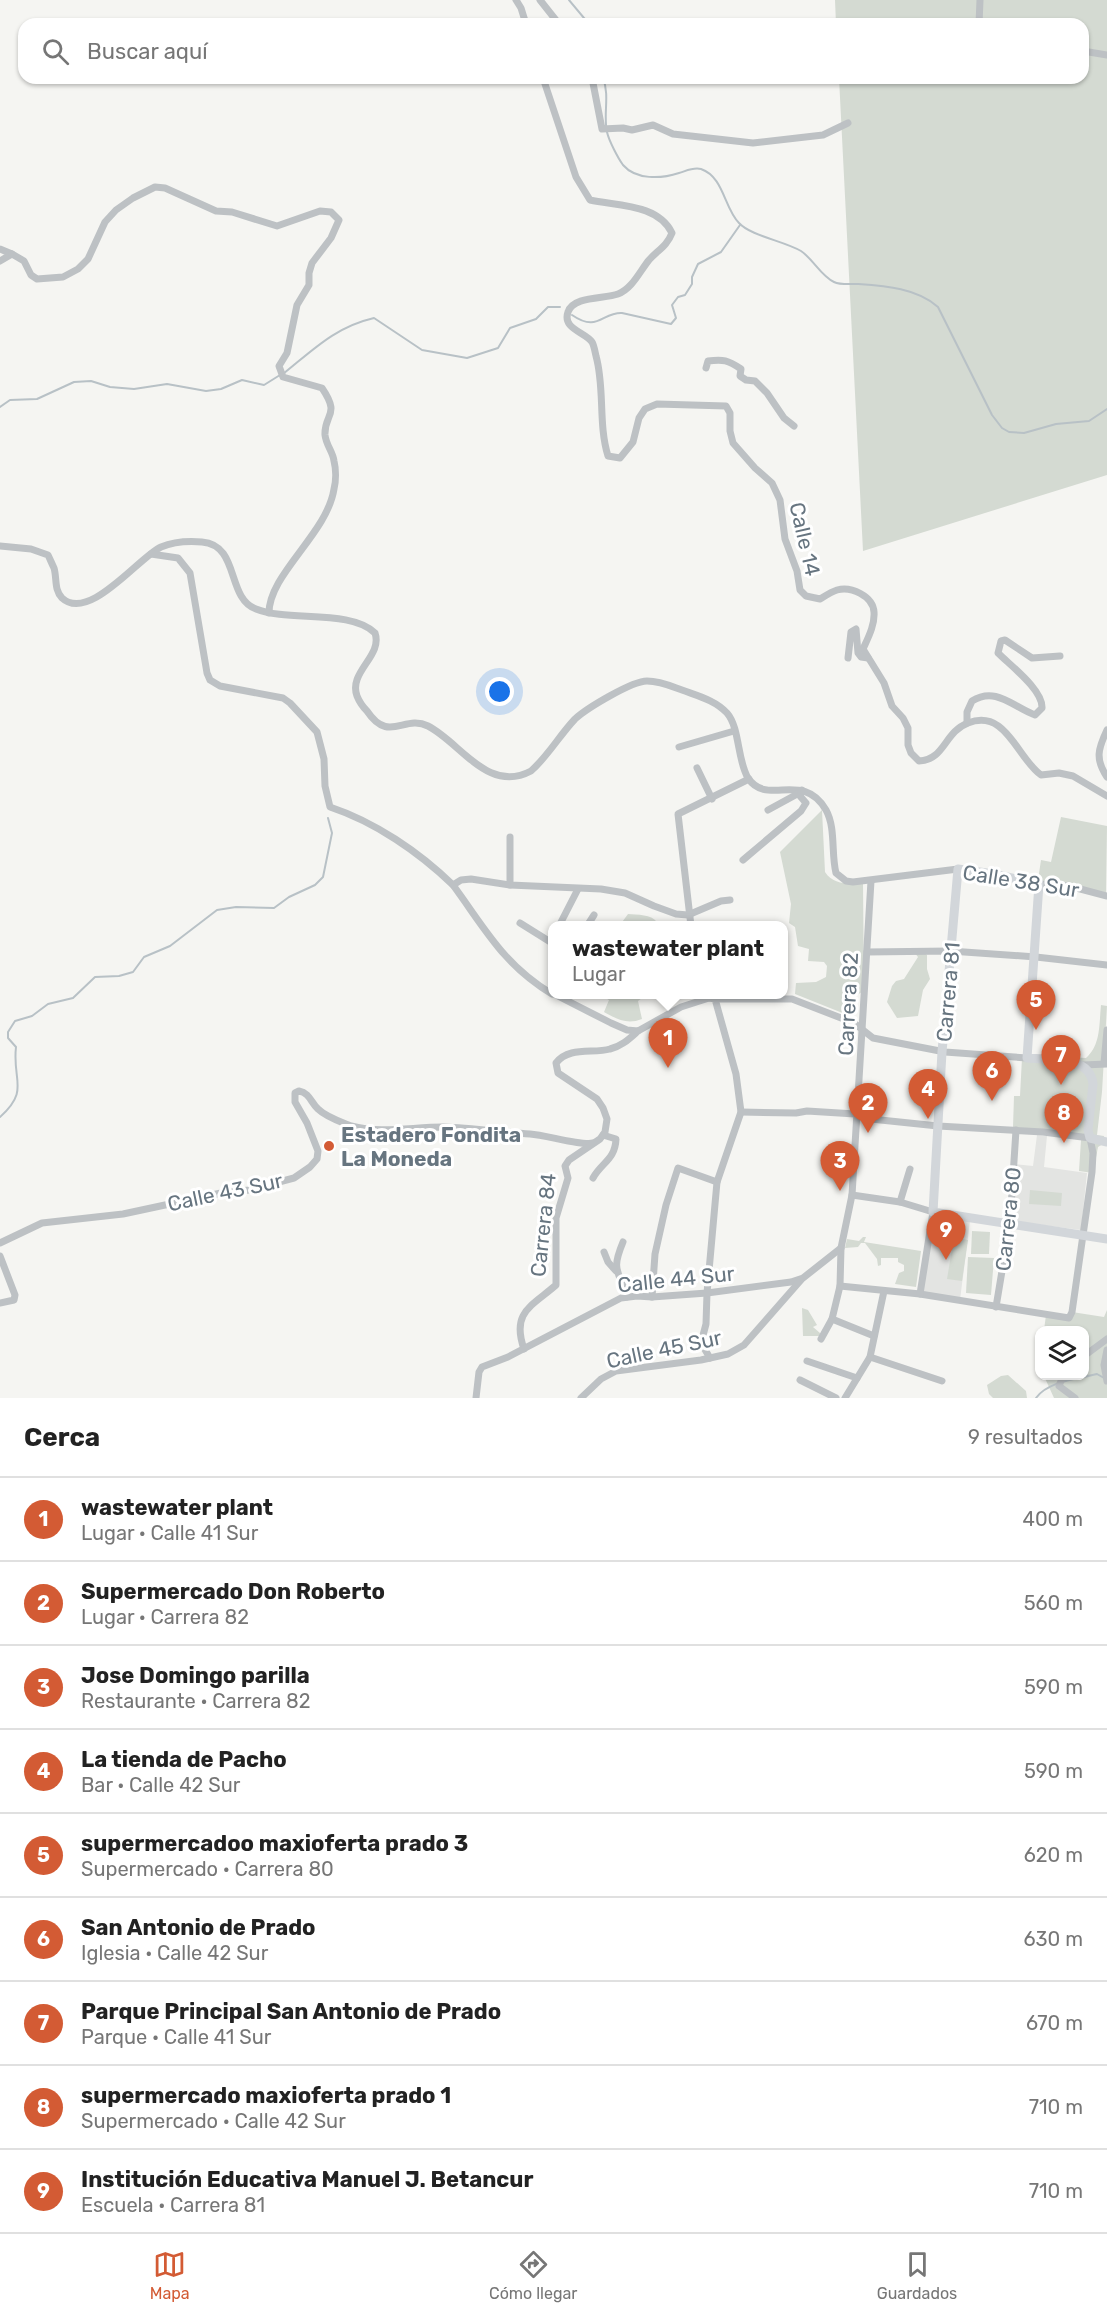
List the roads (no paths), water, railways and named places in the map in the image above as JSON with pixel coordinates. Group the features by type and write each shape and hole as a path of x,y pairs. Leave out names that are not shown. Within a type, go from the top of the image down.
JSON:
{"main road":[{"name":"Calle 38 Sur","path":"958,869 1039,884"},
{"name":"Carrera 81","path":"933,1212 942,1052 958,869"},
{"path":"1039,884 1036,957 1027,1058 1083,1065 1092,1078 1088,1130 1090,1138 1107,1142"},
{"path":"933,1212 1107,1239"}],"street":[{"path":"516,0 524,18"},
{"path":"540,0 554,18"},
{"path":"979,18 980,0"},
{"path":"1089,52 1107,56"},
{"name":"Calle 14","path":"545,84 576,177 590,200 649,212 667,223 672,233 668,244 650,260 621,293 573,304 568,311 567,319 573,328 592,342 598,363 604,441 608,456 620,458 633,442 639,418 645,409 657,404 726,406 730,413 733,443 772,483 780,500 785,539 797,571 800,590 806,596 820,599 837,590 848,589 865,596 872,605 873,624 863,649 868,658"},
{"path":"593,84 602,129 632,130 653,125 673,134 753,143 823,135 848,123"},
{"path":"0,249 24,261 31,275 37,279 63,277 78,269 88,259 105,222 116,210 155,187 165,188 216,211 232,213 270,225 277,226 320,212 331,213 339,220 332,238 312,263 309,285 297,305 287,353 279,366 283,377 322,388 328,399 332,411 325,432 334,460 335,487 326,515 272,596 269,612"},
{"path":"0,261 12,254"},
{"path":"706,368 708,361 725,358 735,364 741,369 740,376 746,380 755,381 767,393 784,418 795,426"},
{"path":"0,546 31,549 48,555 54,569 57,590 63,599 77,604 108,590 163,546 202,542 217,546 227,559 240,593 249,606 269,612 361,623 372,630 377,635 374,646 370,658 357,677 355,687 357,696 374,720 383,727 419,724 429,726 488,772 505,777 523,775 531,771 581,714 640,682 659,682 712,702 728,714 742,765 749,779 756,785 769,791 792,788 802,791"},
{"path":"151,555 178,558 190,573 207,674 210,680 220,686 283,698 290,703 317,732 324,759 325,786 330,807 345,812 396,840 453,885 503,954 548,990"},
{"path":"849,658 851,632 856,629 858,653 861,657 868,658 884,683 892,706 903,718 908,728 908,745 911,753 919,761 930,760 936,756 951,734 967,723 986,720 996,723 1014,741 1034,770 1041,775 1059,773 1074,776 1107,796"},
{"path":"967,723 967,712 972,701 986,694 997,696 1035,715 1042,708 1043,699 998,653 1001,641 1011,643 1032,658 1060,656"},
{"path":"1107,730 1099,747 1098,757 1107,777"},
{"path":"679,747 734,731"},
{"path":"696,768 712,799"},
{"path":"690,921 678,814 749,779"},
{"path":"768,810 802,791"},
{"path":"743,860 801,811 806,803 800,796 802,791"},
{"name":"Calle 38 Sur","path":"802,791 816,796 828,812 836,873 846,881 871,881 914,873 958,869"},
{"path":"510,837 510,885"},
{"path":"453,885 461,880 471,879 510,885 601,889 625,893 676,914 688,915 721,901 730,900"},
{"name":"Carrera 82","path":"821,1339 832,1319 840,1286 841,1248 852,1195 855,1114 860,1086 864,1029 871,881"},
{"name":"Calle 38 Sur","path":"1039,884 1069,886 1107,896"},
{"path":"562,921 579,889"},
{"path":"590,921 594,915"},
{"path":"520,923 548,939"},
{"path":"867,952 951,951 1107,965"},
{"path":"568,999 611,1023 627,1030 638,1031"},
{"path":"593,1178 611,1158 616,1139 603,1135 607,1119 603,1108 589,1092 558,1073 556,1066 558,1060 577,1052 612,1049 626,1042 638,1031 681,1007 705,999"},
{"path":"710,1358 701,1343 706,1324 717,1182 741,1112 736,1074 712,999"},
{"path":"788,999 864,1029 873,1038 942,1052 1027,1058"},
{"path":"1092,1078 1103,1064 1107,1030"},
{"path":"1083,1065 1103,1064"},
{"name":"Calle 43 Sur","path":"0,1243 42,1223 123,1214 221,1193 249,1191 294,1178 310,1167 317,1159 318,1151 307,1123 295,1102 295,1093 299,1091 307,1094 319,1110 327,1115 363,1128 386,1130 458,1128 535,1134 569,1139 580,1144 592,1143"},
{"path":"741,1112 796,1113 807,1111 855,1114 871,1119 1090,1138 1093,1153 1092,1172 1072,1312 1069,1318 920,1294 840,1286"},
{"name":"Carrera 80","path":"996,1307 1010,1223 1016,1130"},
{"name":"Carrera 84","path":"524,1349 518,1333 519,1326 528,1309 556,1285 556,1218 568,1178 565,1166 569,1160 584,1152 603,1135"},
{"path":"652,1297 655,1254 666,1205 678,1168 717,1182"},
{"path":"900,1202 910,1169"},
{"path":"852,1195 900,1202 933,1212"},
{"name":"Carrera 81","path":"920,1294 933,1212"},
{"path":"616,1271 615,1261 623,1242"},
{"name":"Calle 44 Sur","path":"476,1398 479,1372 482,1367 524,1349 611,1302 627,1297 707,1293 791,1282 803,1278 841,1248"},
{"path":"604,1252 608,1262 620,1275 627,1297"},
{"path":"0,1256 15,1295 14,1300 0,1303"},
{"name":"Calle 45 Sur","path":"581,1398 602,1379 616,1371 728,1354 744,1345 803,1278"},
{"path":"845,1398 870,1357 884,1291"},
{"path":"832,1319 874,1336"},
{"path":"1089,1352 1107,1339"},
{"path":"1107,1350 1104,1365 1107,1381"},
{"path":"870,1357 942,1381"},
{"path":"807,1361 857,1378"},
{"path":"800,1380 836,1398"},
{"path":"1061,1380 1059,1386 1075,1398"}],"waterway":[{"path":"569,0 584,18"},
{"path":"605,84 607,132 619,158 628,170 642,176 657,177 701,169 715,179 734,217 744,228 801,251 834,282 900,289 930,301 938,307 992,415 1002,428 1009,432 1024,433 1056,424 1089,421 1107,409"},
{"path":"572,315 581,320 594,322 622,313 671,324 676,318 672,305 678,297 685,295 692,284 692,277 698,264 721,252 740,225"},
{"path":"283,374 336,333 374,318 422,350 467,358 498,348 510,328 536,319 548,307 560,307"},
{"path":"0,407 10,400 37,399 74,382 91,381 110,387 134,389 167,384 206,391 221,389 242,380 264,385 280,375"},
{"path":"0,1117 9,1108 17,1092 16,1047 8,1038 8,1032 15,1021 32,1016 48,1004 73,998 95,977 119,976 133,972 144,957 170,946 217,910 236,907 274,908 289,897 315,885 323,877 332,833 328,818"},
{"path":"1036,1398 1041,1392 1056,1384 1097,1374 1104,1378"}],"place":[{"name":"supermercadoo maxioferta prado 3","path":"1036,1030"},
{"name":"wastewater plant","path":"668,1068"},
{"name":"Parque Principal San Antonio de Prado","path":"1061,1085"},
{"name":"San Antonio de Prado","path":"992,1101"},
{"name":"La tienda de Pacho","path":"928,1119"},
{"name":"Supermercado Don Roberto","path":"868,1133"},
{"name":"supermercado maxioferta prado 1","path":"1064,1143"},
{"name":"Estadero Fondita La Moneda","path":"329,1146"},
{"name":"Jose Domingo parilla","path":"840,1191"},
{"name":"Institución Educativa Manuel J. Betancur","path":"946,1260"}]}
